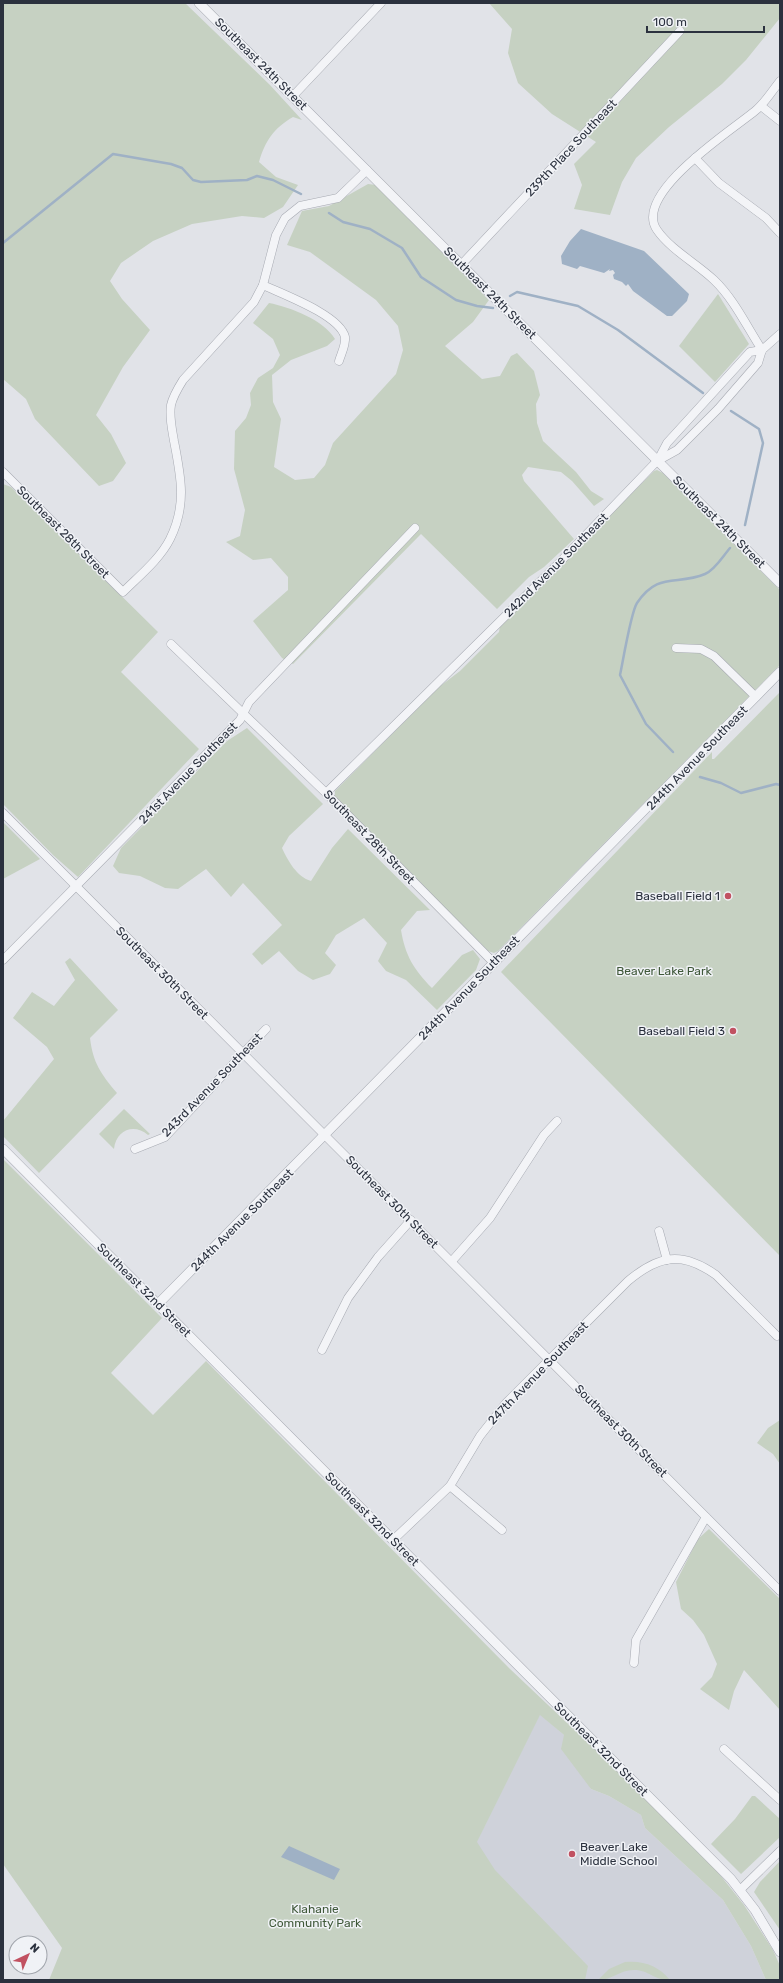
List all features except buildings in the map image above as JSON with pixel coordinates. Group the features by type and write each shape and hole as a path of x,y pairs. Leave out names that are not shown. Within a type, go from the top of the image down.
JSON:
{"street":[{"name":"Southeast 24th Street","path":"199,3 780,583"},
{"path":"293,96 381,3"},
{"name":"239th Place Southeast","path":"462,265 680,30"},
{"path":"762,350 729,299 715,281 662,236 654,224 654,210 662,194 679,172 761,106 780,81"},
{"path":"761,106 780,121"},
{"path":"695,158 719,183 766,218 780,233"},
{"path":"339,361 345,340 337,325 318,311 263,284 276,235 285,218 300,206 338,198 367,170"},
{"name":"Southeast 28th Street","path":"3,472 124,592 169,541 180,512 182,482 170,416 171,403 183,380 249,309 263,284"},
{"name":"242nd Avenue Southeast","path":"658,460 677,450 718,408 758,363 762,350 780,334"},
{"name":"242nd Avenue Southeast","path":"326,793 558,564 658,460 667,444 750,352 762,350"},
{"name":"241st Avenue Southeast","path":"3,960 240,720 249,702 415,528"},
{"name":"Southeast 28th Street","path":"171,644 326,793 494,963"},
{"path":"676,648 702,649 714,656 756,697"},
{"name":"244th Avenue Southeast","path":"158,1304 326,1136 780,672"},
{"name":"Southeast 30th Street","path":"3,813 75,887 411,1220 780,1591"},
{"name":"243rd Avenue Southeast","path":"135,1149 165,1137 210,1091 266,1029"},
{"path":"452,1261 490,1218 544,1135 557,1121"},
{"name":"Southeast 32nd Street","path":"3,1149 740,1890 770,1932 780,1952"},
{"path":"322,1350 348,1298 378,1257 411,1220"},
{"path":"659,1231 667,1260"},
{"name":"247th Avenue Southeast","path":"393,1540 450,1486 491,1420 506,1402 550,1360 628,1280 650,1264 667,1260 683,1260 705,1267 716,1275 777,1336"},
{"path":"450,1486 502,1530"},
{"path":"634,1663 636,1640 706,1517"},
{"path":"724,1749 780,1800"},
{"path":"740,1890 780,1850"}],"shaded area":[{"name":"Beaver Lake Middle School","path":"540,1714 564,1735 591,1789 609,1796 641,1815 645,1828 723,1900 751,1946 766,1980 408,1980"}],"green space":[{"path":"3,3 185,3 270,85 302,120 293,117 275,131 267,141 259,162 276,177 298,185 283,207 264,218 242,216 192,224 153,241 121,263 110,281 122,299 150,330 123,367 96,415 111,434 126,463 113,481 99,486 35,419 26,399 3,379"},
{"path":"489,3 780,3 780,18 746,60 722,84 669,127 636,158 622,182 610,215 574,209 582,185 574,164 596,142 552,114 518,83 508,53 512,29"},
{"path":"368,184 376,185 489,300 473,322 445,346 482,379 500,376 511,356 517,353 534,371 540,395 536,404 537,423 543,441 576,472 591,491 604,499 594,506 572,481 561,472 528,467 522,475 524,481 574,539 544,567 529,577 497,609 421,534 293,664 282,658 253,621 288,590 288,577 271,558 253,560 226,542 240,536 245,510 234,469 235,431 246,418 251,405 250,393 258,378 273,368 280,355 273,339 253,323 269,303 306,315 323,326 335,339 327,346 291,360 272,375 273,402 281,419 274,467 295,480 314,478 325,465 333,443 396,374 403,350 398,326 376,300 310,252 287,245 302,211 329,206"},
{"path":"718,294 749,344 715,382 679,346"},
{"path":"657,470 663,473 780,590 780,665 498,951 494,953 488,951 335,800 335,791 439,687 460,671 499,632 500,626 654,471"},
{"path":"3,484 11,487 158,632 121,672 199,749 78,877 53,855 3,804"},
{"name":"Beaver Lake Park","path":"780,692 780,1256 501,972 712,752 712,759 714,759"},
{"path":"247,728 323,804 289,836 282,848 290,863 301,876 311,881 332,848 348,829 430,910 417,911 401,930 405,947 411,962 432,988 462,955 473,950 480,959 476,970 437,1010 406,980 386,971 378,961 387,943 364,918 336,935 325,953 336,965 330,974 313,980 298,971 279,951 262,965 252,954 282,925 243,883 231,897 206,869 178,889 165,888 140,876 119,873 113,866 121,848 227,741"},
{"path":"3,822 40,859 3,879"},
{"path":"70,958 118,1010 90,1038 93,1054 99,1068 106,1080 117,1093 39,1173 3,1136 3,1121 54,1059 47,1047 13,1018 32,992 54,1006 75,980 65,962"},
{"path":"124,1109 150,1134 148,1135 137,1129 126,1130 118,1137 115,1142 114,1149 99,1134"},
{"name":"Klahanie Community Park","path":"3,1159 162,1318 111,1373 153,1415 206,1361 509,1668 603,1757 717,1871 744,1905 773,1950 780,1966 780,1980 766,1980 751,1946 723,1900 645,1828 641,1815 609,1796 591,1789 561,1749 564,1735 540,1715 477,1842 495,1870 588,1966 585,1980 49,1980 62,1948 3,1864"},
{"path":"780,1420 780,1464 773,1454 757,1443 768,1428"},
{"path":"709,1529 780,1599 780,1710 744,1670 734,1691 729,1710 700,1689 712,1677 717,1664 704,1635 693,1620 681,1609 676,1582 698,1539"},
{"path":"752,1796 755,1796 780,1819 780,1837 741,1874 711,1844 735,1819"},
{"path":"780,1861 780,1930 754,1892 760,1882"},
{"path":"625,1962 638,1962 650,1965 661,1971 670,1980 664,1980 639,1970 629,1970 603,1980 598,1980 609,1969"}],"water":[{"path":"581,229 644,251 689,294 687,301 672,316 667,316 633,291 628,284 626,286 622,282 614,279 613,275 615,273 613,270 609,271 610,269 604,273 580,266 577,269 562,264 561,256 570,241"},
{"path":"289,1846 340,1869 334,1880 281,1857"}],"waterway":[{"path":"3,243 113,154 171,164 182,168 193,180 201,182 247,180 257,176 273,180 301,194"},
{"path":"329,213 343,222 370,229 402,248 421,277 456,300 477,306 493,308"},
{"path":"510,296 517,292 578,306 618,330 703,393"},
{"path":"731,411 759,429 763,443 745,525"},
{"path":"673,752 646,724 620,675 632,616 637,603 645,593 653,587 660,583 695,577 709,572 730,548"},
{"path":"700,777 721,783 741,793 776,784 780,785"}],"place":[{"name":"Baseball Field 1","path":"728,896"},
{"name":"Baseball Field 3","path":"733,1031"},
{"name":"Beaver Lake Middle School","path":"572,1854"}]}
